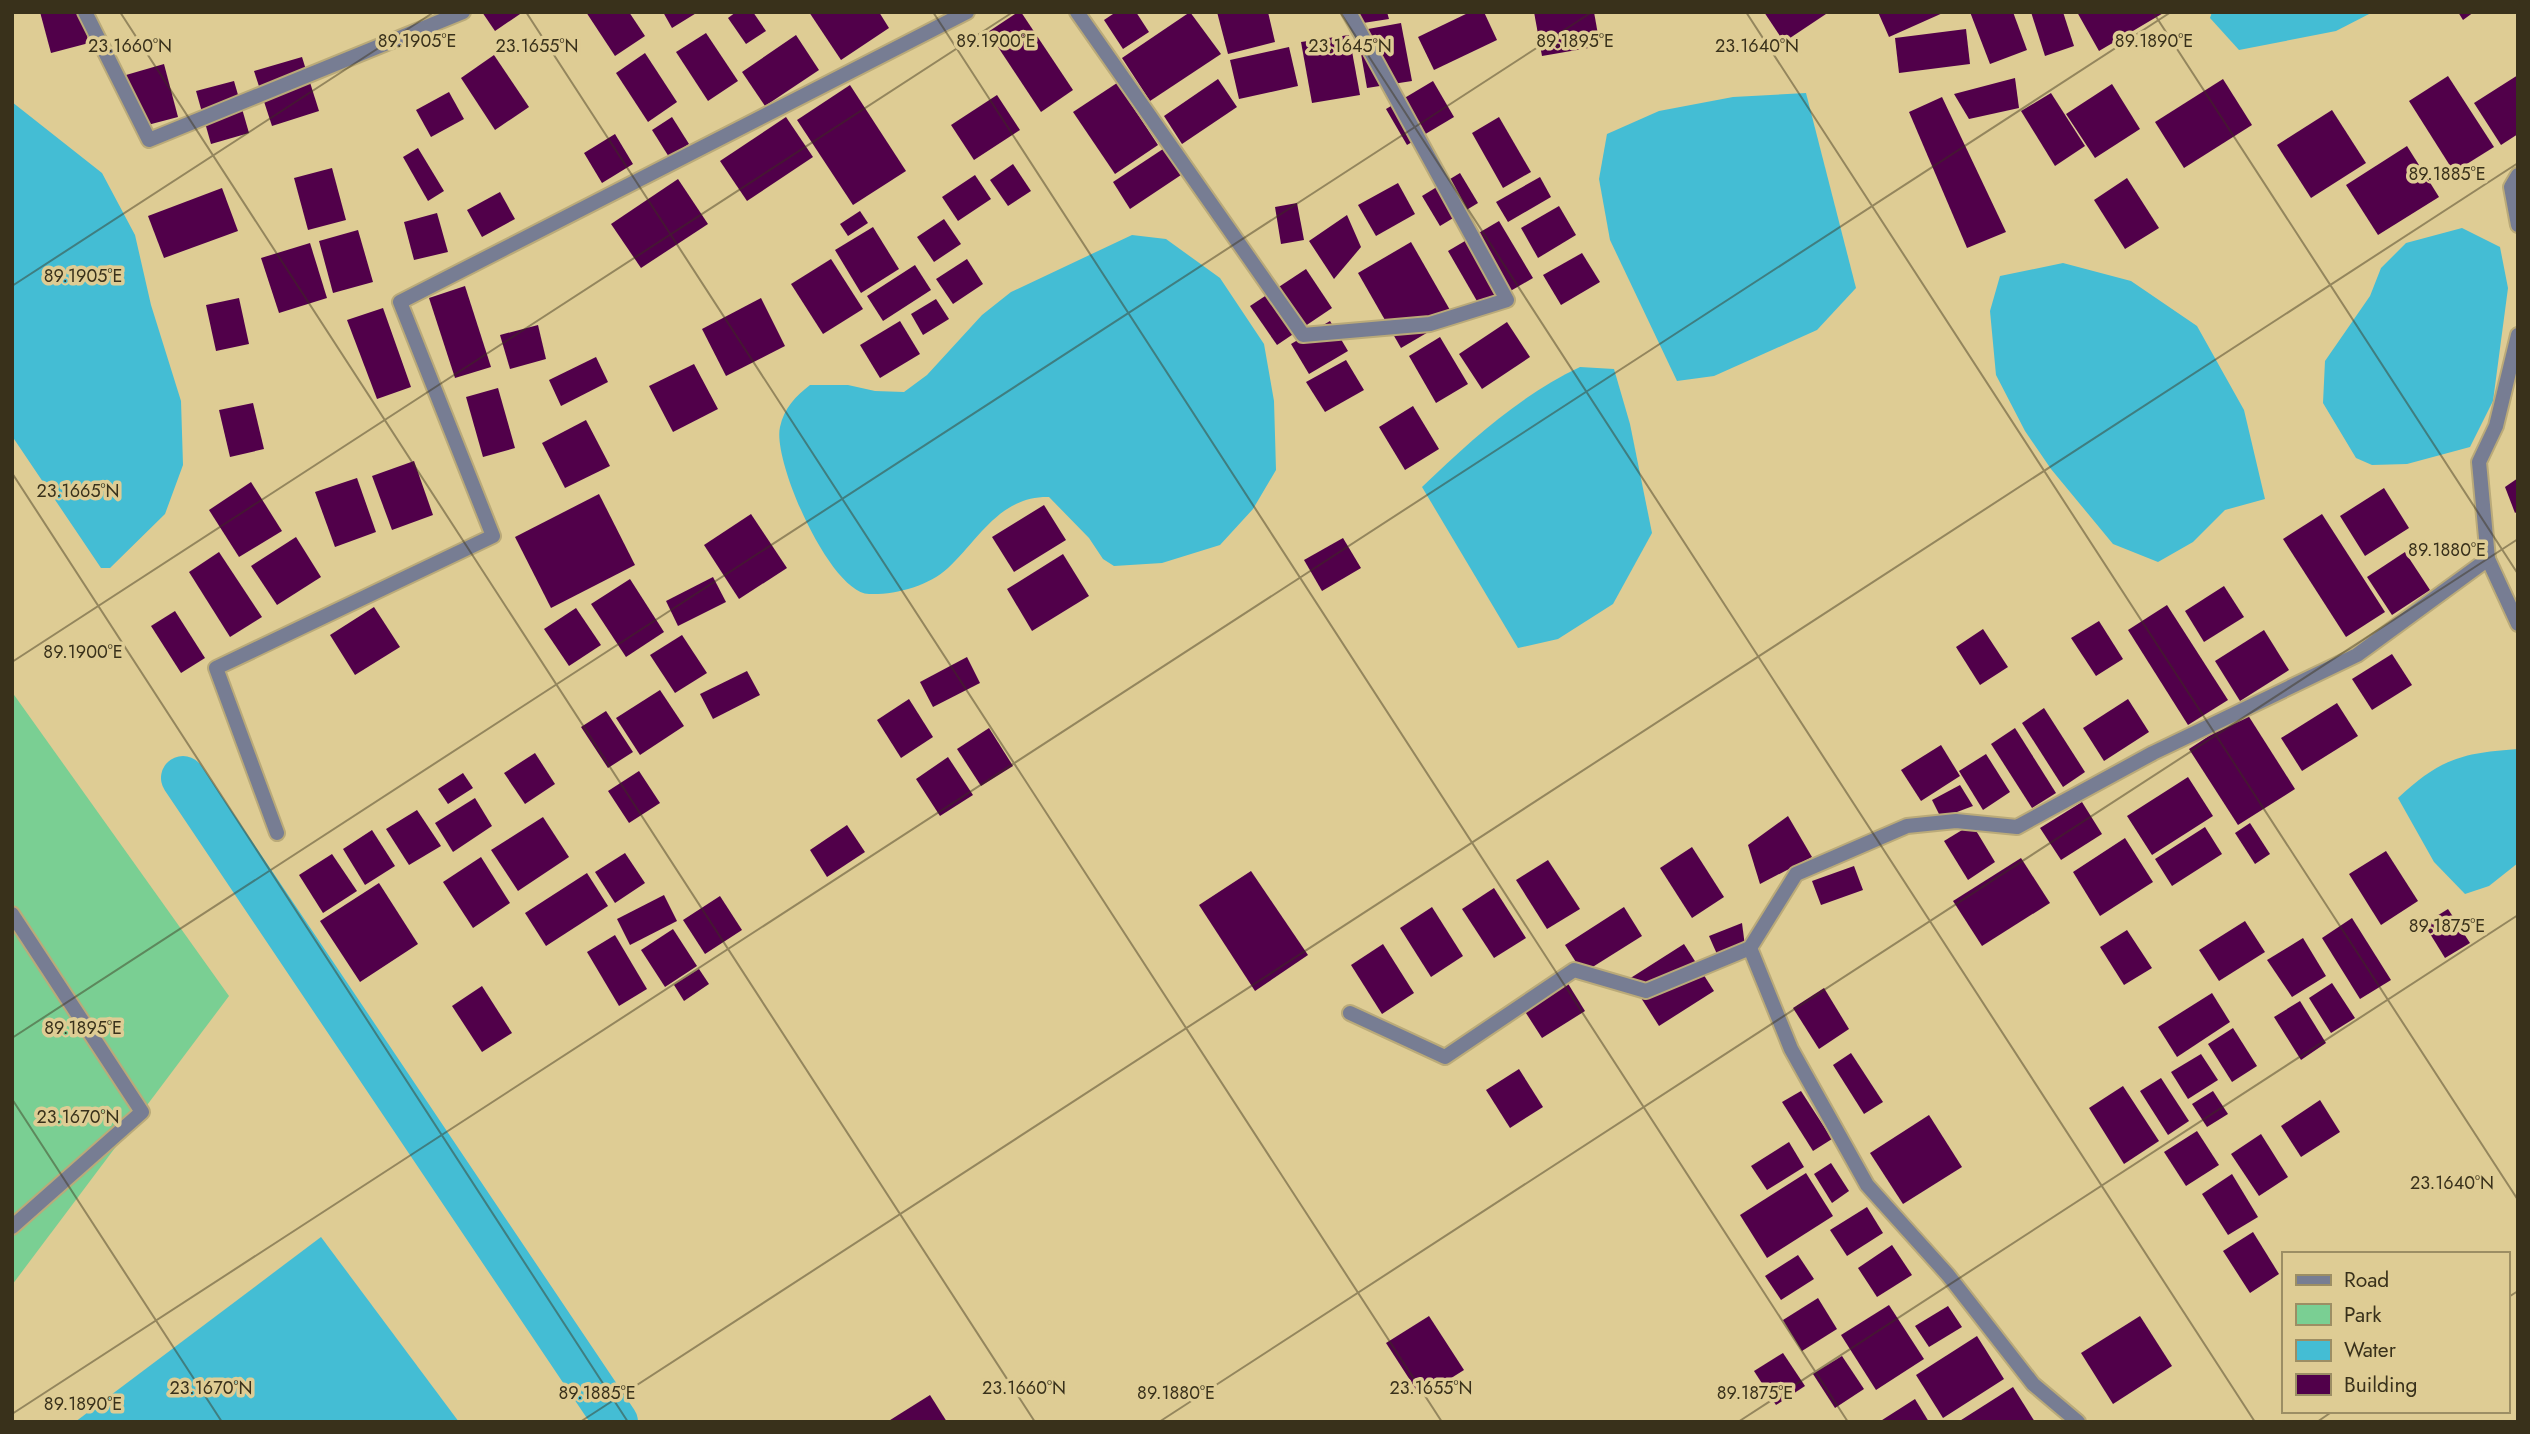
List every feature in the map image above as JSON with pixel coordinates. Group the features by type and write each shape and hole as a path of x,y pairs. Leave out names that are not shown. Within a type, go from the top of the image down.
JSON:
{"street":[{"path":"85,12 149,140 463,12"},
{"path":"277,833 216,668 493,536 400,302 967,12"},
{"path":"1077,12 1303,335 1430,324 1507,300 1349,12"},
{"path":"2518,175 2511,187 2518,225"},
{"path":"2518,335 2496,426 2479,462 2488,559 2518,624"},
{"path":"1350,1013 1445,1057 1574,970 1646,991 1749,948 1796,874 1907,826 1956,821 2017,827 2152,753 2357,655 2488,559"},
{"path":"12,914 142,1112 12,1227"},
{"path":"1749,948 1791,1049 1867,1185 1948,1275 2033,1384 2078,1422"}],"green space":[{"path":"12,692 229,996 12,1285"}],"water":[{"path":"2212,12 2373,12 2336,31 2239,50 2210,18"},
{"path":"1806,93 1856,288 1817,330 1714,376 1677,381 1610,240 1599,179 1607,134 1659,111 1733,97"},
{"path":"12,102 102,173 135,235 151,305 181,401 183,465 165,514 110,568 101,568 12,436"},
{"path":"2462,228 2500,247 2508,288 2493,401 2470,447 2407,464 2372,465 2356,458 2323,403 2325,361 2370,296 2381,268 2406,243"},
{"path":"1132,235 1166,239 1220,278 1264,344 1274,401 1276,470 1253,509 1220,545 1162,563 1114,566 1103,559 1089,538 1049,497 1032,499 1017,503 1004,511 948,568 931,580 890,593 869,594 854,588 838,572 822,549 794,494 780,444 780,427 791,403 810,385 848,385 875,391 904,392 927,375 982,315 1011,292"},
{"path":"2063,263 2131,281 2197,326 2244,410 2265,499 2225,510 2193,542 2158,562 2113,544 2051,469 2025,431 1996,375 1990,311 2000,276"},
{"path":"1580,367 1614,369 1630,424 1652,533 1613,604 1558,639 1518,648 1422,487 1477,436 1516,406"},
{"path":"2518,749 2518,863 2489,886 2465,894 2434,862 2398,798 2426,774 2452,760 2481,753"},
{"path":"321,1237 459,1422 75,1422"}],"building":[{"path":"40,12 81,12 89,43 51,53"},
{"path":"482,12 523,12 495,31"},
{"path":"586,12 629,12 645,36 615,56"},
{"path":"663,12 698,12 672,28"},
{"path":"736,12 753,12 766,31 746,44 728,18"},
{"path":"809,12 879,12 889,28 841,60"},
{"path":"1021,12 1073,90 1041,112 988,32"},
{"path":"1116,12 1136,12 1149,32 1123,49 1104,20"},
{"path":"1190,12 1221,54 1150,101 1122,58"},
{"path":"1217,12 1268,12 1275,42 1228,54"},
{"path":"1347,12 1387,12 1389,19 1350,25"},
{"path":"1470,12 1484,12 1497,40 1434,70 1418,37"},
{"path":"1534,12 1594,12 1600,46 1542,56"},
{"path":"1764,12 1829,12 1784,42"},
{"path":"1878,12 1945,12 1889,37"},
{"path":"1970,12 2013,12 2027,50 1990,64"},
{"path":"2031,12 2063,12 2074,46 2045,56"},
{"path":"2077,12 2165,12 2099,51"},
{"path":"2458,12 2474,12 2463,20"},
{"path":"1401,23 1412,81 1367,88 1357,31"},
{"path":"1966,29 1970,64 1899,73 1895,38"},
{"path":"706,33 738,81 708,101 676,52"},
{"path":"796,35 819,70 765,106 742,72"},
{"path":"1349,35 1360,95 1312,103 1301,42"},
{"path":"1289,47 1298,86 1239,99 1230,60"},
{"path":"645,53 677,102 648,122 616,73"},
{"path":"494,55 529,107 495,130 461,78"},
{"path":"302,57 319,111 272,126 254,71"},
{"path":"164,64 178,117 140,127 126,75"},
{"path":"2518,75 2518,134 2501,145 2474,103"},
{"path":"2448,76 2494,147 2454,172 2409,101"},
{"path":"2015,78 2019,108 1969,119 1954,94"},
{"path":"1218,79 1237,107 1182,144 1164,116"},
{"path":"2223,79 2252,125 2184,168 2155,122"},
{"path":"234,81 249,133 211,144 196,91"},
{"path":"1433,81 1454,117 1407,145 1386,109"},
{"path":"1117,83 1158,145 1115,174 1073,112"},
{"path":"2112,84 2140,129 2095,158 2066,114"},
{"path":"850,85 906,171 853,205 797,120"},
{"path":"449,92 464,119 431,137 416,110"},
{"path":"2051,93 2085,146 2055,166 2021,111"},
{"path":"997,95 1020,130 974,160 951,125"},
{"path":"1942,97 2006,232 1967,248 1909,112"},
{"path":"2332,110 2366,163 2311,198 2277,145"},
{"path":"672,117 689,144 669,157 652,130"},
{"path":"786,117 813,157 747,201 720,161"},
{"path":"1499,117 1531,172 1503,188 1472,133"},
{"path":"615,134 633,164 602,183 584,153"},
{"path":"2407,146 2439,197 2378,235 2346,185"},
{"path":"418,148 444,191 428,201 403,157"},
{"path":"1163,149 1181,175 1130,209 1113,182"},
{"path":"1013,164 1031,191 1008,206 990,180"},
{"path":"332,168 346,220 308,230 294,178"},
{"path":"1460,173 1478,203 1440,226 1422,196"},
{"path":"975,175 991,199 958,221 942,197"},
{"path":"1540,177 1551,197 1508,222 1496,202"},
{"path":"2127,178 2159,228 2125,249 2094,200"},
{"path":"678,179 708,224 641,268 611,224"},
{"path":"1398,183 1415,214 1376,236 1358,205"},
{"path":"222,188 238,231 164,258 148,216"},
{"path":"500,192 515,219 482,237 467,210"},
{"path":"1297,203 1304,240 1281,244 1275,207"},
{"path":"1559,206 1576,235 1538,258 1521,228"},
{"path":"860,211 868,223 848,236 840,224"},
{"path":"437,213 448,252 414,260 404,222"},
{"path":"1347,215 1361,247 1334,279 1309,241"},
{"path":"944,219 961,244 934,262 917,237"},
{"path":"1499,221 1533,278 1481,308 1448,251"},
{"path":"873,227 899,269 861,293 835,250"},
{"path":"358,230 373,282 333,293 319,241"},
{"path":"1411,242 1454,317 1401,348 1358,273"},
{"path":"310,243 327,298 279,313 261,258"},
{"path":"1582,253 1600,282 1561,305 1543,275"},
{"path":"831,259 863,309 823,334 791,284"},
{"path":"967,259 983,284 953,304 936,279"},
{"path":"915,265 931,290 883,321 867,296"},
{"path":"1306,269 1332,308 1277,345 1250,306"},
{"path":"465,286 491,367 455,378 429,298"},
{"path":"239,298 249,344 216,351 206,305"},
{"path":"761,298 785,346 726,376 702,329"},
{"path":"936,299 949,319 923,335 911,314"},
{"path":"383,308 411,387 377,399 347,320"},
{"path":"900,321 920,354 880,378 860,345"},
{"path":"1330,321 1348,351 1309,374 1291,344"},
{"path":"1507,322 1530,357 1482,389 1459,354"},
{"path":"538,325 546,359 510,369 500,335"},
{"path":"1440,337 1468,384 1436,403 1409,356"},
{"path":"596,357 608,382 561,406 549,380"},
{"path":"1346,360 1364,390 1325,412 1306,382"},
{"path":"694,364 718,409 673,432 649,386"},
{"path":"498,388 515,448 483,457 466,397"},
{"path":"253,403 264,449 230,457 219,410"},
{"path":"1413,406 1439,449 1405,470 1379,427"},
{"path":"586,420 610,466 565,488 542,443"},
{"path":"414,461 433,515 392,530 372,476"},
{"path":"357,478 376,532 335,547 315,492"},
{"path":"2518,478 2518,511 2515,513 2505,487"},
{"path":"251,482 282,531 239,557 209,510"},
{"path":"2384,488 2409,528 2365,556 2340,516"},
{"path":"599,494 635,565 551,608 515,537"},
{"path":"1044,505 1066,540 1014,572 992,537"},
{"path":"751,514 787,568 739,599 704,545"},
{"path":"2322,514 2385,612 2346,637 2283,539"},
{"path":"296,537 321,577 277,605 251,566"},
{"path":"1343,538 1361,568 1322,591 1304,560"},
{"path":"219,552 262,617 230,637 189,572"},
{"path":"2405,552 2430,590 2392,615 2367,577"},
{"path":"1063,554 1089,596 1032,631 1007,589"},
{"path":"713,577 726,602 678,626 666,601"},
{"path":"630,579 664,632 626,657 591,604"},
{"path":"2224,586 2244,617 2204,642 2185,611"},
{"path":"2167,605 2228,700 2188,725 2128,630"},
{"path":"374,607 400,647 355,675 330,635"},
{"path":"576,608 601,645 569,666 544,629"},
{"path":"175,611 205,658 181,673 151,626"},
{"path":"2099,621 2123,659 2096,676 2071,638"},
{"path":"1983,629 2008,667 1980,685 1956,647"},
{"path":"2264,630 2289,670 2240,701 2215,661"},
{"path":"682,635 707,673 675,693 650,655"},
{"path":"2392,654 2412,685 2372,710 2352,679"},
{"path":"967,657 980,683 933,707 920,682"},
{"path":"747,671 760,695 713,719 700,694"},
{"path":"660,690 684,726 640,755 616,718"},
{"path":"909,699 933,737 901,758 877,720"},
{"path":"2128,699 2149,732 2104,761 2083,728"},
{"path":"2337,703 2358,736 2302,771 2281,738"},
{"path":"2044,708 2085,772 2063,787 2022,723"},
{"path":"606,711 633,752 608,768 581,727"},
{"path":"2246,712 2295,789 2238,825 2189,749"},
{"path":"989,728 1013,766 981,786 957,749"},
{"path":"2015,728 2056,793 2032,808 1991,744"},
{"path":"1941,745 1960,776 1921,801 1901,770"},
{"path":"535,753 555,784 525,804 504,773"},
{"path":"1986,754 2010,792 1983,810 1959,771"},
{"path":"948,757 973,795 940,816 916,779"},
{"path":"639,771 660,803 629,823 608,791"},
{"path":"463,773 473,788 448,804 438,789"},
{"path":"2188,777 2213,816 2152,855 2127,816"},
{"path":"1960,785 1973,806 1941,818 1932,800"},
{"path":"475,798 492,826 453,852 435,823"},
{"path":"2082,802 2102,834 2061,860 2040,828"},
{"path":"417,810 441,846 409,865 386,829"},
{"path":"1788,816 1812,857 1760,884 1748,845"},
{"path":"543,817 569,857 518,891 491,850"},
{"path":"2250,823 2270,854 2255,864 2235,833"},
{"path":"1972,824 1995,862 1968,880 1944,841"},
{"path":"847,825 865,852 827,877 810,850"},
{"path":"2205,827 2222,854 2172,886 2155,859"},
{"path":"372,830 395,866 365,885 343,849"},
{"path":"2125,838 2153,882 2100,916 2073,872"},
{"path":"1692,847 1724,897 1692,918 1660,868"},
{"path":"2386,851 2418,901 2381,925 2349,874"},
{"path":"625,853 645,883 615,903 595,872"},
{"path":"332,854 357,891 323,913 299,875"},
{"path":"481,857 510,903 473,928 443,882"},
{"path":"2021,858 2050,903 1982,946 1953,901"},
{"path":"1548,860 1580,909 1547,929 1516,880"},
{"path":"1854,866 1863,890 1821,905 1812,881"},
{"path":"1251,871 1308,955 1255,991 1199,905"},
{"path":"587,873 608,906 546,946 525,913"},
{"path":"379,883 418,944 360,982 320,921"},
{"path":"1494,888 1526,938 1494,958 1462,909"},
{"path":"664,895 677,921 630,945 617,919"},
{"path":"720,896 742,930 705,954 683,920"},
{"path":"1432,907 1463,956 1431,977 1400,928"},
{"path":"1624,907 1642,936 1583,973 1565,945"},
{"path":"2448,909 2470,943 2445,958 2424,924"},
{"path":"2352,918 2391,980 2360,999 2322,938"},
{"path":"2245,921 2265,952 2219,981 2199,950"},
{"path":"1742,923 1746,954 1720,961 1709,936"},
{"path":"673,929 697,966 665,987 641,950"},
{"path":"2127,930 2152,968 2124,985 2100,947"},
{"path":"615,935 647,989 619,1006 587,952"},
{"path":"2303,938 2326,976 2292,997 2267,960"},
{"path":"1383,944 1414,993 1382,1014 1351,965"},
{"path":"1684,944 1714,991 1659,1026 1629,979"},
{"path":"699,969 709,984 684,1001 674,985"},
{"path":"1567,982 1585,1011 1542,1038 1524,1010"},
{"path":"2332,983 2355,1018 2331,1033 2309,998"},
{"path":"482,986 512,1033 482,1052 452,1006"},
{"path":"1824,988 1849,1029 1819,1049 1793,1008"},
{"path":"2212,993 2230,1022 2177,1057 2158,1027"},
{"path":"2300,1001 2326,1043 2301,1060 2274,1017"},
{"path":"2233,1028 2257,1066 2232,1082 2208,1044"},
{"path":"1851,1053 1883,1102 1864,1114 1833,1065"},
{"path":"2201,1054 2218,1080 2188,1099 2171,1072"},
{"path":"1519,1069 1543,1107 1510,1128 1486,1090"},
{"path":"2161,1078 2189,1121 2168,1135 2140,1091"},
{"path":"2123,1086 2159,1141 2124,1164 2089,1108"},
{"path":"1801,1091 1832,1139 1813,1151 1782,1102"},
{"path":"2213,1091 2228,1114 2207,1127 2192,1104"},
{"path":"2320,1100 2340,1132 2301,1157 2281,1126"},
{"path":"1929,1115 1962,1167 1903,1204 1870,1153"},
{"path":"2197,1131 2219,1165 2186,1186 2164,1152"},
{"path":"2261,1134 2288,1177 2259,1196 2231,1154"},
{"path":"1789,1142 1804,1167 1767,1190 1751,1166"},
{"path":"1831,1163 1849,1191 1832,1203 1814,1174"},
{"path":"1806,1173 1833,1216 1767,1258 1740,1215"},
{"path":"2232,1174 2258,1217 2228,1235 2202,1194"},
{"path":"1867,1207 1883,1233 1847,1256 1830,1230"},
{"path":"2253,1232 2279,1274 2250,1293 2223,1251"},
{"path":"1892,1245 1912,1275 1877,1297 1858,1268"},
{"path":"1798,1255 1814,1279 1781,1300 1765,1276"},
{"path":"1818,1298 1837,1329 1802,1351 1783,1320"},
{"path":"1889,1305 1924,1359 1876,1390 1841,1335"},
{"path":"1948,1306 1962,1327 1929,1347 1915,1326"},
{"path":"1429,1316 1464,1370 1421,1397 1386,1343"},
{"path":"2140,1316 2172,1366 2113,1404 2081,1353"},
{"path":"1977,1336 2004,1379 1943,1418 1916,1375"},
{"path":"1783,1353 1805,1386 1776,1405 1754,1371"},
{"path":"1842,1356 1864,1389 1835,1408 1813,1374"},
{"path":"2013,1387 2035,1422 1958,1422"},
{"path":"930,1395 947,1422 887,1422"},
{"path":"1915,1399 1929,1422 1879,1422"}],"waterway":[{"path":"183,778 616,1422"}]}
